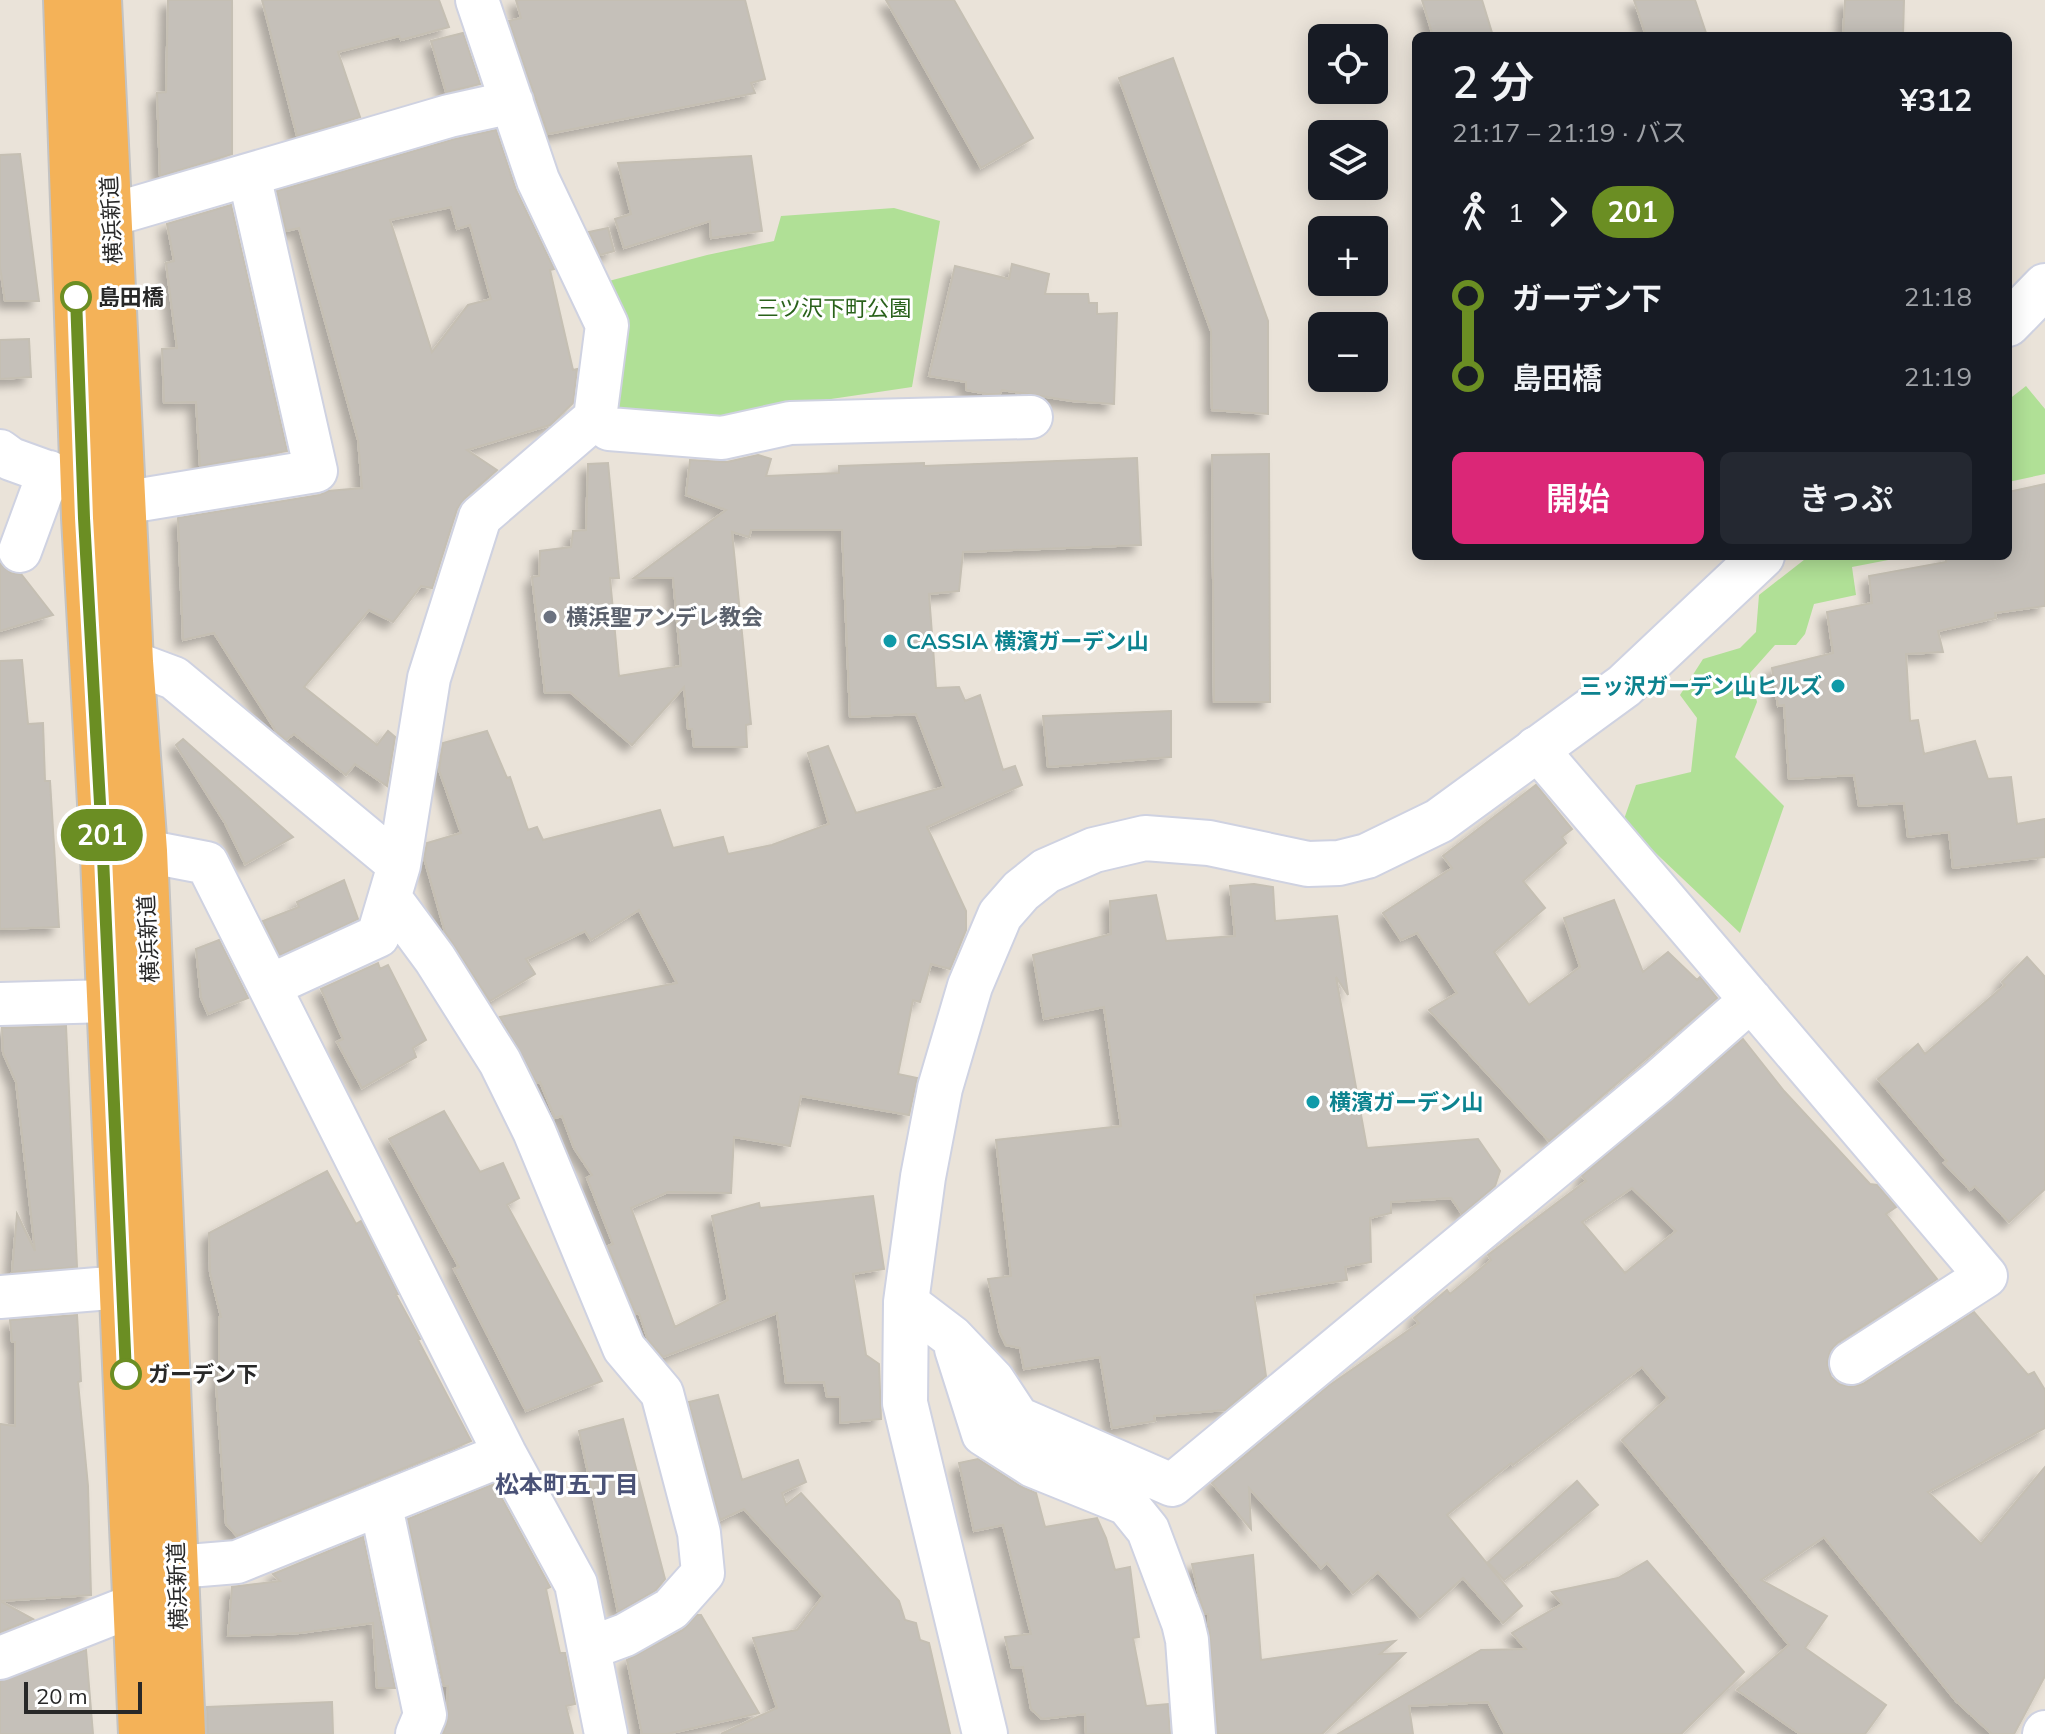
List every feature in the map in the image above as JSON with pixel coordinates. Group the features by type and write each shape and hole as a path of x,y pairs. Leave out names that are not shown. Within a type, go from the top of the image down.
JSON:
{"highway":[{"name":"横浜新道","path":"66,0 66,478 124,854 176,1567 183,1734"},
{"name":"横浜新道","path":"99,0 131,662 124,854 109,1001 141,1734"}],"street":[{"path":"269,986 378,936 394,882 429,678 480,517 595,418 607,325 538,180 477,0"},
{"path":"111,215 449,116 512,102"},
{"path":"122,503 316,471 249,175"},
{"path":"2012,320 2045,286"},
{"path":"595,418 609,429 722,438 790,423 1031,417"},
{"path":"0,451 11,459 66,478 20,551"},
{"path":"985,1734 905,1403 906,1302 923,1177 940,1088 970,986 1000,915 1021,891 1046,871 1094,850 1145,838 1209,843 1308,864 1339,863 1367,856 1439,821 1624,686 1758,560"},
{"path":"131,662 174,678 394,882 435,959 500,1062 534,1131 624,1348 662,1393 699,1533 703,1573 671,1609 625,1635 590,1648"},
{"path":"1536,748 1986,1276 1851,1363"},
{"path":"124,854 207,863 505,1454 576,1584 606,1734"},
{"path":"906,1302 952,1337 993,1380 1018,1418 1172,1485 1658,1082 1751,1000"},
{"path":"0,1004 109,1001"},
{"path":"0,1297 122,1287"},
{"path":"952,1337 983,1434 1033,1466 1127,1504 1148,1530 1187,1640 1194,1734"},
{"path":"176,1567 237,1562 505,1454"},
{"path":"381,1506 425,1715 417,1734"},
{"path":"0,1658 135,1605"}],"green space":[{"name":"三ツ沢下町公園","path":"894,208 940,221 912,387 716,416 615,416 605,282 774,241 781,216"},
{"path":"2026,386 2045,409 2045,474 2012,481 2012,397"},
{"path":"1804,560 1888,560 1852,567 1856,595 1814,604 1805,634 1796,645 1775,645 1750,673 1757,702 1735,757 1784,806 1740,933 1623,822 1636,785 1691,772 1697,718 1680,695 1703,659 1740,648 1756,632 1759,595"}],"building":[{"path":"168,0 232,0 232,154 160,176 157,93 166,92"},
{"path":"262,0 439,0 449,27 338,52 360,117 297,136"},
{"path":"516,0 745,0 765,79 751,83 755,93 548,134 509,21 521,18"},
{"path":"886,0 954,0 1033,138 981,168"},
{"path":"1422,0 1482,0 1492,32 1432,32"},
{"path":"1634,0 1695,0 1706,32 1645,32"},
{"path":"1845,0 1904,0 1903,32 1843,32"},
{"path":"463,33 480,84 446,92 431,41"},
{"path":"1173,58 1268,321 1268,414 1212,410 1211,331 1119,78"},
{"path":"496,130 516,190 554,269 550,270 573,370 577,369 573,403 550,425 467,450 497,470 457,509 432,588 421,586 393,622 369,610 304,687 377,745 388,731 395,737 387,786 355,764 346,775 294,734 286,740 276,731 214,633 183,640 178,518 320,495 328,491 362,488 358,440 299,228 286,231 277,191","holes":["451,207 457,229 470,225 491,299 468,305 432,352 390,220"]},
{"path":"20,154 39,301 5,301 0,267 0,155"},
{"path":"751,156 762,231 711,238 710,221 624,248 615,219 631,214 618,163"},
{"path":"231,205 287,451 200,466 196,402 164,403 162,349 177,348 166,263 174,261 167,224"},
{"path":"608,228 614,251 600,255 589,232"},
{"path":"1012,264 1049,274 1045,294 1088,294 1089,303 1097,303 1097,314 1117,313 1114,404 1002,390 1000,394 987,394 966,390 966,382 929,376 955,266 1009,279"},
{"path":"29,339 31,377 0,379 0,340"},
{"path":"1269,454 1270,702 1214,702 1212,455"},
{"path":"758,455 771,459 766,476 839,473 839,466 1137,458 1141,545 963,552 959,591 929,594 936,688 959,687 965,701 980,695 1003,770 1015,766 1022,785 927,827 966,911 966,930 950,969 931,964 920,1002 913,1000 898,1074 917,1078 909,1115 801,1096 790,1146 734,1137 731,1193 668,1192 631,1208 675,1327 728,1300 712,1216 759,1203 760,1208 873,1196 884,1269 853,1274 866,1355 879,1364 881,1419 840,1423 840,1397 827,1397 824,1382 786,1383 777,1313 663,1357 648,1340 608,1246 613,1244 587,1178 592,1175 574,1148 562,1116 555,1118 540,1082 537,1083 500,1017 677,983 639,910 591,940 585,931 526,959 535,974 490,1001 445,932 424,858 427,843 461,833 439,770 443,743 487,731 507,778 510,777 528,830 537,827 543,840 660,810 673,848 723,837 728,854 772,845 829,824 808,753 828,746 856,813 944,787 916,714 850,717 842,530 751,530 749,537 732,532 751,724 746,725 747,747 694,747 692,729 688,729 684,687 632,745 570,692 545,693 532,577 539,576 540,551 571,547 573,531 586,530 588,464 608,463 619,578 610,578 619,676 681,666 673,578 634,578 726,510 686,495 690,460 727,462"},
{"name":"三ッ沢ガーデン山ヒルズ","path":"2045,484 2045,606 1995,613 1996,618 1938,631 1943,652 1906,654 1910,721 1918,720 1924,754 1975,741 1988,779 2011,777 2017,824 2045,819 2045,857 1953,868 1949,832 1908,837 1904,803 1859,806 1854,775 1789,779 1784,705 1778,706 1772,668 1833,653 1827,612 1872,603 1869,576 1946,560 2012,560 2012,491"},
{"path":"0,563 11,573 21,574 53,615 0,631"},
{"path":"22,660 28,724 43,723 45,781 50,781 59,927 0,929 0,661"},
{"path":"1171,711 1171,757 1048,767 1043,716"},
{"path":"183,739 293,837 245,864 225,823 176,745"},
{"path":"1536,785 1572,829 1562,837 1566,843 1523,881 1545,908 1494,952 1529,1005 1580,967 1564,918 1614,900 1643,972 1668,952 1697,980 1700,977 1717,998 1549,1141 1429,1010 1457,993 1417,933 1401,940 1383,913 1452,868 1443,856"},
{"path":"344,880 358,919 280,955 263,921 299,907 297,902"},
{"path":"1254,884 1273,887 1275,921 1337,916 1348,995 1336,977 1367,1148 1478,1139 1500,1171 1495,1186 1462,1214 1451,1198 1391,1202 1391,1213 1370,1218 1371,1262 1345,1267 1347,1280 1254,1295 1266,1376 1225,1410 1154,1416 1155,1421 1112,1428 1100,1357 1024,1369 1020,1348 1006,1345 1000,1333 988,1279 1011,1276 996,1140 1121,1126 1104,1007 1044,1019 1033,955 1111,934 1110,901 1156,895 1166,941 1235,936 1230,886"},
{"path":"219,940 248,998 208,1014 201,998 196,949"},
{"path":"2027,957 2045,977 2045,1189 2009,1222 1975,1186 1970,1190 1944,1163 1947,1161 1878,1079 1918,1044 1925,1054 2005,985 2002,982"},
{"path":"378,963 380,969 388,965 426,1040 413,1048 416,1057 362,1088 337,1042 343,1039 321,989"},
{"path":"66,1026 77,1267 12,1272 17,1214 35,1251 16,1082 3,1053 2,1028"},
{"path":"1743,1039 1784,1091 1870,1184 1877,1185 1896,1207 1886,1214 1937,1279 1837,1343 1830,1351 1827,1363 1831,1377 1839,1384 1851,1387 1863,1384 1974,1312 2028,1375 2034,1372 2045,1390 2045,1428 1928,1492 1981,1544 2045,1467 2045,1676 2014,1734 1992,1734 1956,1701 1824,1537 1761,1580 1827,1616 1805,1648 1886,1705 1865,1734 1800,1734 1737,1690 1789,1645 1622,1440 1668,1398 1642,1367 1513,1465 1511,1463 1447,1515 1522,1606 1503,1623 1463,1578 1420,1617 1378,1572 1353,1593 1327,1563 1321,1568 1249,1488 1251,1529 1212,1483 1330,1385 1419,1323 1414,1318 1447,1290 1450,1294 1491,1260 1488,1255 1586,1181 1582,1176","holes":["1632,1188 1676,1231 1625,1273 1582,1222"]},
{"path":"444,1111 480,1172 503,1163 519,1198 507,1205 602,1381 526,1411 454,1269 459,1267 389,1139"},
{"path":"327,1171 356,1224 361,1221 471,1441 237,1536 226,1524 216,1384 219,1383 221,1317 210,1273 209,1233"},
{"path":"77,1315 81,1381 78,1382 88,1486 91,1595 0,1601 0,1424 15,1426 15,1342 12,1342 10,1320"},
{"path":"718,1395 742,1480 798,1460 806,1482 782,1493 786,1505 801,1493 899,1601 905,1620 916,1623 920,1640 929,1643 950,1734 721,1734 777,1708 753,1638 797,1630 823,1596 744,1509 720,1520 689,1402"},
{"path":"623,1419 665,1579 656,1590 618,1612 579,1431"},
{"path":"978,1459 1036,1493 1045,1527 1097,1518 1115,1570 1130,1567 1139,1637 1133,1638 1146,1706 1168,1704 1170,1734 1086,1734 1085,1714 1042,1719 1031,1709 1023,1667 1012,1668 1005,1637 1031,1634 1003,1525 974,1531 959,1463"},
{"path":"1577,1481 1598,1505 1528,1564 1504,1580 1488,1562"},
{"path":"494,1484 550,1587 546,1589 560,1653 565,1653 575,1704 566,1706 573,1734 443,1734 447,1723 448,1686 444,1686 408,1519"},
{"path":"363,1537 395,1688 377,1688 373,1623 300,1633 228,1636 232,1587 280,1581 273,1574"},
{"path":"1253,1555 1261,1660 1395,1641 1380,1654 1405,1653 1322,1734 1218,1734 1208,1614 1205,1614 1199,1596 1192,1564"},
{"path":"1647,1561 1744,1672 1681,1734 1505,1734 1488,1702 1409,1706 1413,1734 1338,1734 1481,1650 1526,1649 1512,1633 1562,1604 1552,1592 1618,1578"},
{"path":"0,1601 33,1619 0,1632"},
{"path":"697,1615 701,1615 759,1713 667,1734 642,1734 627,1660 683,1630"},
{"path":"86,1650 93,1734 0,1734 0,1681"},
{"path":"332,1702 333,1734 208,1734 207,1707"}],"bus line":[{"name":"201","path":"76,297 126,1374"}],"place":[{"name":"島田橋","path":"76,297"},
{"name":"横浜聖アンデレ教会","path":"550,617"},
{"name":"CASSIA 横濱ガーデン山","path":"890,641"},
{"name":"三ッ沢ガーデン山ヒルズ","path":"1838,686"},
{"name":"横濱ガーデン山","path":"1313,1102"},
{"name":"ガーデン下","path":"126,1374"}],"district":[{"name":"松本町五丁目","path":"567,1484"}]}
